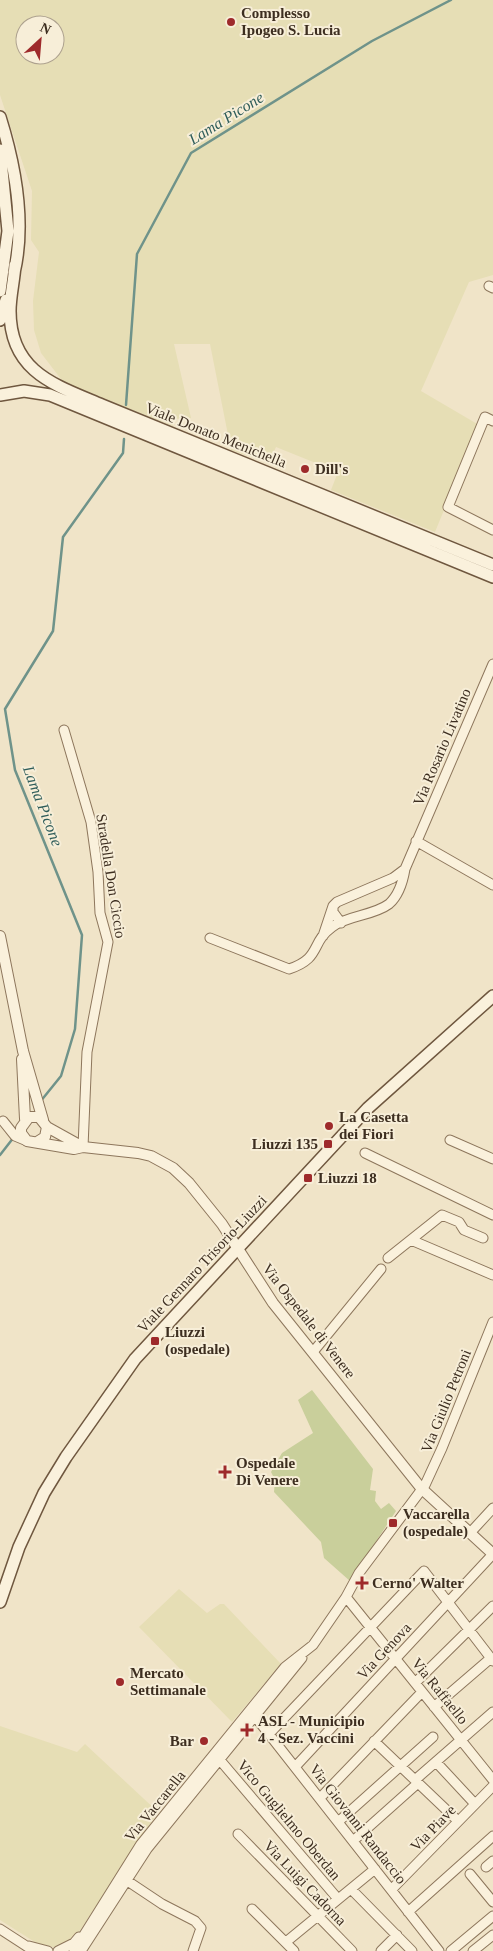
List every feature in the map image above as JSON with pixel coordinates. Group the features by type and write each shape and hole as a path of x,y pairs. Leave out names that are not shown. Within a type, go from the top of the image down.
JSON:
{"main road":[{"path":"0,117 11,158 18,206 16,265 0,320"},
{"path":"0,138 11,158"},
{"path":"0,150 7,213 6,253 0,291"},
{"name":"Viale Donato Menichella","path":"16,265 10,312 14,341 20,353 33,370 53,390 272,480 493,577"},
{"name":"Viale Donato Menichella","path":"0,395 24,391 53,390"},
{"name":"Viale Donato Menichella","path":"272,480 493,565"},
{"name":"Viale Gennaro Trisorio-Liuzzi","path":"0,1602 19,1547 44,1493 66,1457 135,1359 368,1108 493,996"}],"street":[{"path":"493,421 485,417 448,507 493,530"},
{"path":"479,559 493,557"},
{"name":"Via Rosario Livatino","path":"210,938 289,969 310,959 323,936 341,923 388,904 395,896 416,841 493,664"},
{"name":"Stradella Don Ciccio","path":"64,730 91,822 98,872 100,913 108,942 87,1052 83,1148"},
{"path":"416,841 451,859 493,885"},
{"path":"323,936 333,906 337,902 393,878 405,869"},
{"path":"333,906 333,912 341,923"},
{"path":"0,936 23,1051 45,1123 45,1137 32,1142 15,1136 2,1120"},
{"path":"23,1051 24,1121 21,1133 32,1142"},
{"path":"2,1120 18,1125 34,1116 45,1123"},
{"name":"Via Ospedale di Venere","path":"45,1123 83,1148"},
{"path":"450,1140 493,1159"},
{"name":"Via Ospedale di Venere","path":"32,1142 74,1149 83,1148 151,1156 173,1168 190,1184 216,1218 273,1304 421,1488 493,1554"},
{"path":"365,1153 493,1214"},
{"path":"388,1258 442,1215 459,1222 464,1230 483,1238"},
{"path":"411,1240 493,1275"},
{"path":"313,1352 381,1269"},
{"name":"Via Giulio Petroni","path":"421,1488 425,1485 442,1448 493,1322"},
{"name":"Via Vaccarella","path":"74,1951 86,1930 147,1848 313,1645 346,1597 359,1573 421,1488"},
{"path":"470,1533 493,1508"},
{"name":"Via Genova","path":"295,1767 493,1554"},
{"path":"269,1734 424,1572 492,1660 434,1707"},
{"name":"Via Raffaello","path":"346,1597 493,1780"},
{"path":"415,1683 493,1606"},
{"name":"Via Vaccarella","path":"81,1951 162,1816 285,1667 313,1645"},
{"path":"320,1798 422,1692"},
{"path":"353,1841 436,1762 493,1712"},
{"name":"Via Giovanni Randaccio","path":"254,1715 439,1951"},
{"path":"338,1822 433,1737"},
{"path":"374,1741 458,1821"},
{"name":"Vico Guglielmo Oberdan","path":"220,1759 338,1900"},
{"path":"436,1762 476,1804"},
{"name":"Via Piave","path":"392,1889 493,1786"},
{"name":"Via Luigi Cadorna","path":"238,1834 352,1951"},
{"path":"408,1912 493,1836"},
{"path":"286,1942 375,1869"},
{"path":"470,1874 493,1902"},
{"path":"124,1878 162,1904 195,1921 201,1928 193,1951"},
{"path":"351,1889 412,1951"},
{"path":"252,1909 294,1951"},
{"path":"450,1951 493,1916"},
{"path":"0,1929 30,1948 47,1951 57,1951 74,1943 86,1930"},
{"path":"381,1951 397,1935"},
{"path":"473,1951 493,1935"}],"shaded area":[{"path":"0,0 493,0 493,275 469,282 421,391 479,425 435,532 331,490 338,472 276,447 269,463 231,450 210,344 174,344 191,418 172,419 173,426 64,383 41,353 34,330 33,301 39,252 31,240 32,191 0,95"},
{"path":"179,1589 207,1613 220,1604 224,1604 281,1664 232,1722 139,1627"},
{"path":"0,1726 77,1752 85,1744 158,1812 81,1929 64,1949 38,1944 0,1920"}],"green space":[{"path":"312,1390 373,1469 370,1490 376,1491 375,1501 381,1509 389,1503 396,1511 350,1581 324,1558 321,1542 274,1492 275,1480 271,1472 282,1453 313,1433 298,1400"}],"waterway":[{"name":"Lama Picone","path":"126,405 137,254 191,153 372,41 451,0"},
{"name":"Lama Picone","path":"40,1102 61,1076 75,1029 82,935 15,770 5,709 53,631 63,537 123,453 124,439"},
{"name":"Lama Picone","path":"0,1155 14,1137"}],"place":[{"name":"Complesso Ipogeo S. Lucia","path":"231,22"},
{"name":"Dill's","path":"305,469"},
{"name":"La Casetta dei Fiori","path":"329,1126"},
{"name":"Liuzzi 135","path":"328,1144"},
{"name":"Liuzzi 18","path":"308,1178"},
{"name":"Liuzzi (ospedale)","path":"155,1341"},
{"name":"Ospedale Di Venere","path":"225,1472"},
{"name":"Vaccarella (ospedale)","path":"393,1523"},
{"name":"Cerno' Walter","path":"362,1583"},
{"name":"Mercato Settimanale","path":"120,1682"},
{"name":"ASL - Municipio 4 - Sez. Vaccini","path":"247,1730"},
{"name":"Bar","path":"204,1741"}]}
